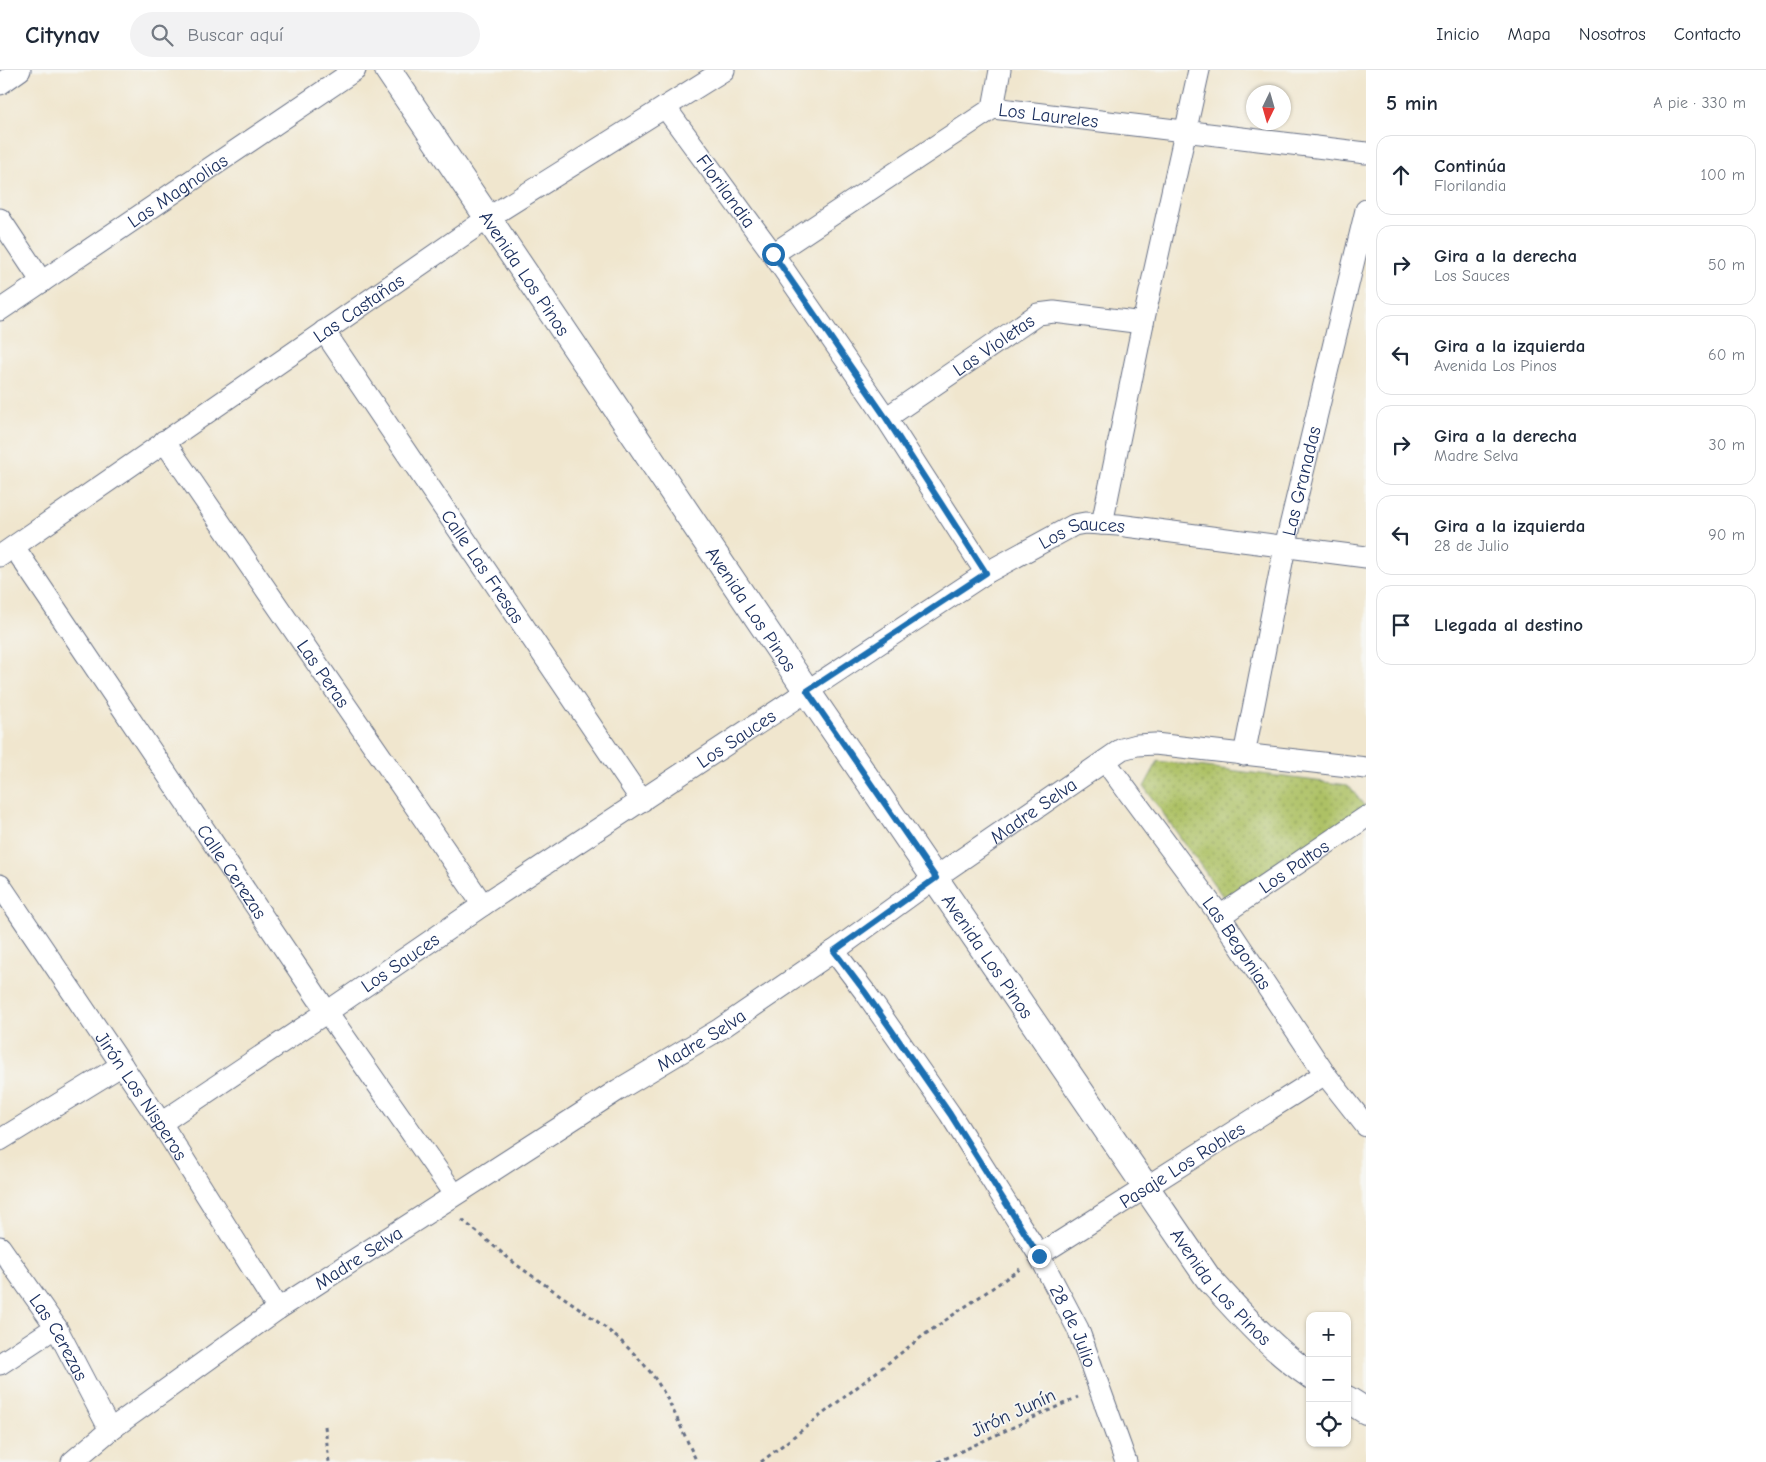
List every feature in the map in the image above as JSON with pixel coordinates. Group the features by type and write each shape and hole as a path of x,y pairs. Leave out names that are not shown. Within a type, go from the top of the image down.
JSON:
{"street":[{"path":"0,84 20,70"},
{"name":"Las Magnolias","path":"0,310 355,70"},
{"name":"Avenida Los Pinos","path":"388,70 807,691 1208,1278 1252,1326 1306,1372"},
{"name":"Las Castañas","path":"7,552 488,218 724,70"},
{"path":"992,108 1000,70"},
{"path":"1102,524 1143,323 1199,70"},
{"name":"Florilandia","path":"665,107 773,254 886,418 986,573"},
{"name":"Los Laureles","path":"773,254 992,108 1366,153"},
{"name":"Las Granadas","path":"1244,755 1285,547 1366,210"},
{"path":"0,219 42,282"},
{"name":"Las Violetas","path":"886,418 1038,314 1054,312 1143,323"},
{"name":"Calle Las Fresas","path":"324,331 642,801"},
{"name":"Las Peras","path":"164,442 483,905"},
{"name":"Los Sauces","path":"161,1123 483,905 986,573 1074,526 1085,523 1102,524 1366,556"},
{"name":"Calle Cerezas","path":"7,552 327,1012 446,1199"},
{"name":"Madre Selva","path":"72,1462 110,1430 278,1309 446,1199 618,1090 720,1030 1122,750 1137,744 1156,744 1366,768"},
{"name":"Las Begonias","path":"1105,761 1220,916 1325,1074 1366,1126"},
{"name":"Los Paltos","path":"1220,916 1366,818"},
{"name":"Jirón Los Nisperos","path":"0,885 161,1123 278,1309"},
{"name":"28 de Julio","path":"834,951 950,1114 1039,1256 1078,1329 1126,1462"},
{"path":"0,1140 122,1065"},
{"name":"Pasaje Los Robles","path":"1039,1256 1325,1074"},
{"name":"Las Cerezas","path":"0,1247 56,1327 110,1430"},
{"path":"0,1364 56,1327"},
{"path":"1351,1402 1366,1411"}],"path":[{"path":"446,1199 482,1235 520,1267 590,1316 636,1356 655,1378 676,1413 697,1462"},
{"path":"761,1462 924,1336 1039,1256"},
{"name":"Jirón Junín","path":"938,1462 1099,1387"},
{"path":"325,1426 329,1462"}],"green space":[{"path":"1158,761 1348,785 1366,808 1226,901 1144,787"}],"route":[{"path":"773,254 886,418 986,573 807,691 936,878 834,951 950,1114 1039,1256"}]}
